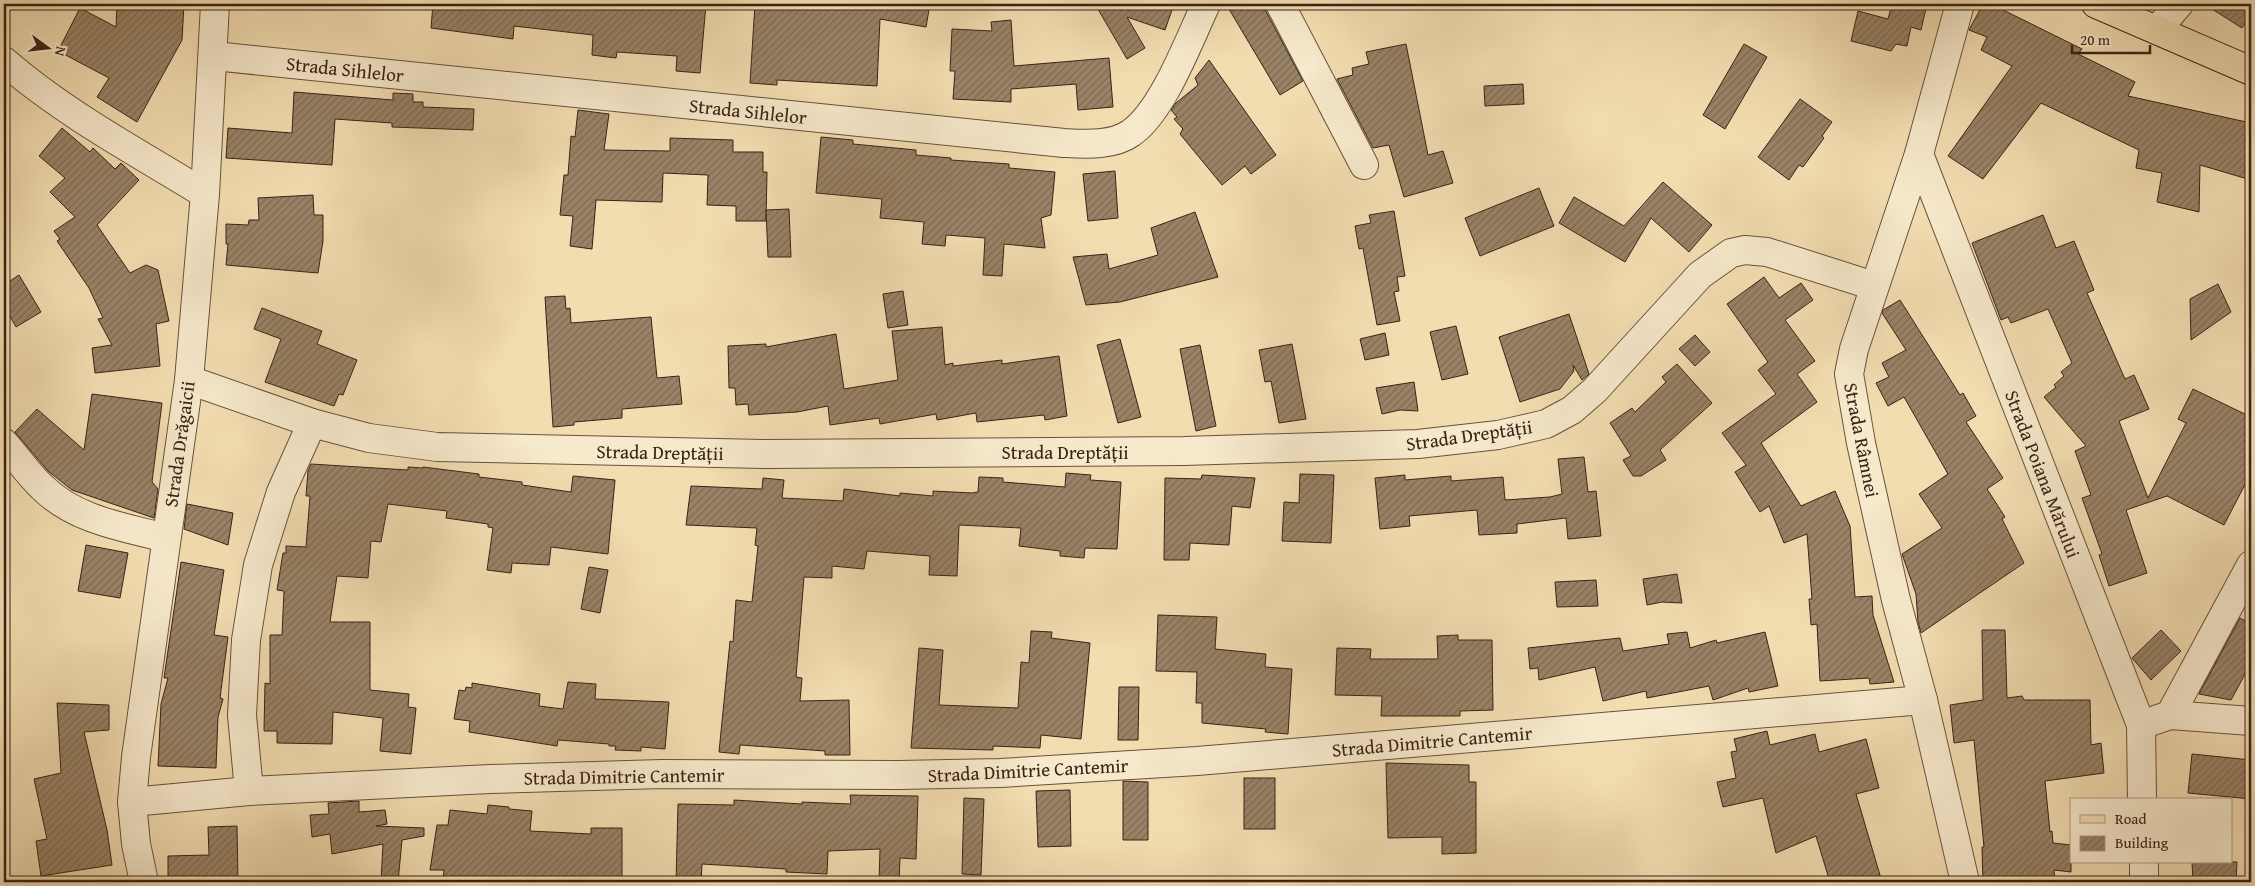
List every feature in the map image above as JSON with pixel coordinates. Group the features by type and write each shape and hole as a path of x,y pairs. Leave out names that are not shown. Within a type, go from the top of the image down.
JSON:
{"main road":[{"path":"2096,4 2251,71"}],"street":[{"name":"Strada Drăgaicii","path":"144,882 136,844 132,802 136,757 189,380 206,194 215,4"},
{"name":"Strada Sihlelor","path":"214,56 1088,144 1108,142 1131,134 1157,106 1206,4"},
{"path":"1280,4 1364,165"},
{"name":"Strada Râmnei","path":"1960,4 1919,154 1874,286 1854,349 1849,374 1861,442 1894,591 1923,700 1965,882"},
{"path":"2157,30 2179,4"},
{"path":"4,61 38,88 95,126 206,194"},
{"name":"Strada Poiana Mărului","path":"1919,154 2140,725 2142,798"},
{"name":"Strada Dreptății","path":"189,380 312,423 369,438 438,447 766,454 1184,452 1418,444 1498,435 1546,424 1572,410 1595,390 1700,275 1731,253 1745,250 1767,252 1874,286"},
{"path":"249,791 242,716 246,640 256,574 281,492 312,423"},
{"path":"4,443 42,488 66,507 106,524 166,538"},
{"path":"2170,714 2251,565"},
{"name":"Strada Dimitrie Cantemir","path":"132,802 249,791 375,784 662,774 900,775 1000,773 1197,761 1923,700"},
{"path":"2140,725 2170,714 2251,721"},
{"path":"2144,864 2144,882"}],"building":[{"path":"117,4 184,4 182,40 137,122 97,97 109,78 58,51 80,8 116,27"},
{"path":"433,4 706,4 700,73 676,71 677,56 617,52 616,58 592,55 593,35 514,26 513,39 431,28"},
{"path":"755,4 930,4 926,27 880,19 877,86 777,80 777,85 750,83"},
{"path":"1095,4 1174,4 1165,30 1127,17 1145,48 1127,59"},
{"path":"1226,4 1262,4 1303,81 1280,95"},
{"path":"1892,4 1927,4 1921,30 1911,27 1907,46 1896,44 1891,51 1851,41 1858,11 1888,19"},
{"path":"1983,4 1991,4 2082,49 2078,54 2135,82 2128,96 2251,123 2251,180 2200,165 2199,212 2157,202 2162,173 2136,168 2139,150 2041,103 1983,179 1948,156 2012,66 1981,50 1987,37 1969,30"},
{"path":"2204,4 2251,4 2251,15 2242,28"},
{"path":"1011,20 1014,66 1109,58 1113,107 1078,110 1076,84 1011,89 1011,102 953,99 955,71 950,71 952,29 992,31 991,22"},
{"path":"1406,44 1428,155 1443,151 1453,183 1404,197 1389,145 1373,148 1337,79 1353,75 1352,68 1369,64 1366,52"},
{"path":"1744,44 1767,57 1725,129 1703,115"},
{"path":"1209,60 1276,155 1251,174 1245,166 1222,185 1180,134 1183,129 1174,119 1177,117 1171,110 1176,103 1198,85 1195,78"},
{"path":"1523,84 1524,104 1485,106 1484,86"},
{"path":"294,92 393,100 393,93 413,94 413,102 423,102 423,107 474,109 473,130 392,127 392,123 335,119 332,165 226,158 228,128 292,133"},
{"path":"1800,99 1832,122 1822,136 1824,138 1803,167 1799,165 1789,180 1758,157"},
{"path":"578,110 609,114 604,150 670,151 670,138 733,140 733,152 763,152 763,172 767,172 766,221 736,221 736,206 707,205 708,175 663,173 662,202 596,200 592,249 570,246 573,216 560,215 564,175 568,175 571,136 575,137"},
{"path":"62,128 90,152 93,148 115,169 121,163 139,180 97,225 130,273 146,265 158,270 169,321 156,324 160,366 95,373 92,348 112,345 98,319 103,318 89,288 57,241 60,239 54,231 75,217 50,192 65,178 39,156"},
{"path":"821,137 853,140 853,144 916,150 916,155 951,158 951,160 1009,164 1009,168 1055,172 1051,215 1041,218 1045,248 1004,244 1002,276 983,275 985,238 946,235 945,246 922,244 924,222 880,218 882,199 816,193"},
{"path":"1115,171 1118,218 1088,221 1083,174"},
{"path":"1663,182 1712,225 1689,252 1651,218 1625,262 1559,223 1574,197 1624,226"},
{"path":"1539,188 1554,226 1480,256 1465,218"},
{"path":"313,195 314,215 323,215 323,241 318,273 226,265 228,244 226,244 226,224 248,225 249,220 259,220 258,198"},
{"path":"789,209 791,257 768,257 766,210"},
{"path":"1394,211 1405,276 1397,277 1399,291 1394,292 1400,321 1377,325 1363,248 1359,249 1355,226 1371,223 1369,215"},
{"path":"1195,212 1218,277 1120,302 1086,305 1073,257 1107,254 1109,269 1158,255 1151,228"},
{"path":"2043,215 2056,248 2074,241 2094,290 2087,293 2125,379 2134,375 2149,409 2119,421 2148,498 2186,423 2178,419 2193,389 2251,417 2251,473 2224,525 2167,496 2126,510 2147,573 2109,586 2099,555 2102,554 2082,498 2091,495 2075,451 2086,446 2044,397 2056,387 2054,385 2064,376 2061,372 2072,363 2048,309 2011,323 2008,317 2001,320 1972,243"},
{"path":"19,275 41,312 16,327 4,306 4,285"},
{"path":"1764,277 1779,298 1801,283 1813,300 1785,320 1815,361 1797,374 1817,402 1761,443 1801,506 1835,491 1850,526 1855,597 1872,596 1873,615 1894,682 1870,684 1869,678 1820,681 1817,624 1811,625 1809,599 1812,599 1807,534 1784,543 1769,506 1760,512 1735,472 1746,465 1722,433 1776,394 1758,370 1768,362 1727,304"},
{"path":"2218,284 2231,312 2191,340 2190,299"},
{"path":"903,291 908,325 888,328 883,294"},
{"path":"565,296 566,309 570,308 571,323 651,317 657,378 679,376 682,404 622,409 622,418 574,422 574,425 553,427 545,297"},
{"path":"1900,300 1960,395 1963,393 1976,416 1966,422 2003,478 1987,489 2005,517 2002,519 2024,563 1921,633 1918,622 1916,594 1902,554 1942,528 1919,494 1948,474 1904,397 1888,406 1876,383 1889,377 1882,363 1906,350 1882,313 1883,310"},
{"path":"262,308 322,331 317,344 357,360 343,395 339,394 334,406 265,382 281,339 254,329"},
{"path":"1569,314 1589,374 1582,380 1573,365 1574,371 1560,389 1520,402 1499,337"},
{"path":"1456,326 1468,374 1442,380 1430,332"},
{"path":"942,327 945,365 953,363 953,366 1002,360 1002,364 1059,356 1067,416 1045,420 1044,415 977,422 976,413 937,420 936,414 880,424 879,418 830,425 828,406 797,412 749,415 748,404 736,405 735,388 729,388 728,346 766,344 766,347 836,334 844,389 898,380 892,331"},
{"path":"1385,333 1389,355 1365,360 1360,339"},
{"path":"1695,335 1710,352 1695,366 1679,349"},
{"path":"1120,339 1141,417 1118,423 1097,345"},
{"path":"1292,344 1306,419 1279,423 1271,381 1265,382 1259,350"},
{"path":"1200,345 1216,426 1196,431 1180,349"},
{"path":"1677,364 1712,403 1660,450 1666,460 1641,476 1633,476 1623,460 1631,456 1610,423 1632,408 1635,412 1666,382 1662,377"},
{"path":"1414,382 1418,411 1400,410 1382,414 1376,388"},
{"path":"92,394 162,403 152,482 158,489 154,518 72,490 48,471 15,432 37,409 84,450"},
{"path":"1584,457 1588,492 1596,491 1601,536 1568,539 1566,518 1517,524 1517,533 1479,535 1477,510 1409,516 1410,526 1380,529 1375,478 1405,475 1405,480 1451,476 1451,481 1503,477 1505,500 1550,497 1562,494 1558,459"},
{"path":"311,464 408,470 408,467 423,467 479,474 479,477 522,482 522,485 571,492 573,476 615,480 608,554 551,547 549,565 512,563 511,573 487,570 493,528 488,527 488,524 446,518 447,511 388,504 381,542 371,541 368,578 337,576 330,622 370,622 370,690 409,694 408,707 416,708 411,754 380,751 383,718 333,712 332,744 277,743 277,731 264,731 265,683 270,684 270,635 282,635 284,591 277,590 283,553 286,553 286,546 306,547 310,496 306,496 308,471"},
{"path":"1066,473 1091,475 1090,480 1121,482 1117,549 1085,548 1084,558 1060,556 1060,551 1019,546 1021,528 959,525 957,576 929,575 930,556 867,551 864,569 832,566 832,578 804,577 796,677 802,678 800,701 849,700 850,755 825,755 825,751 740,745 739,754 719,752 730,641 733,642 736,600 752,602 758,546 755,545 757,528 686,525 691,486 762,489 763,478 784,480 782,498 843,501 844,489 900,496 900,493 933,496 933,491 978,492 979,477 1003,478 1003,482 1065,487"},
{"path":"1300,474 1334,475 1331,543 1282,541 1284,502 1299,503"},
{"path":"1202,475 1255,478 1250,508 1232,506 1229,545 1190,543 1189,560 1164,560 1165,478 1201,479"},
{"path":"187,504 233,513 228,545 184,529"},
{"path":"86,545 128,553 120,598 78,591"},
{"path":"181,562 224,570 214,635 228,637 220,698 223,699 218,717 216,768 158,766 161,704 168,678 164,678"},
{"path":"589,567 608,570 600,613 581,609"},
{"path":"1677,574 1682,603 1662,602 1647,605 1643,579"},
{"path":"1596,580 1598,606 1557,607 1555,582"},
{"path":"1158,615 1217,617 1215,649 1266,654 1265,667 1292,669 1288,734 1265,732 1266,729 1202,723 1202,703 1196,703 1197,672 1156,671"},
{"path":"2240,618 2251,624 2251,663 2231,700 2199,694"},
{"path":"1982,630 2005,630 2007,698 2022,696 2024,700 2090,700 2091,745 2101,743 2104,773 2045,781 2050,832 2052,831 2053,843 2070,845 2071,872 2054,870 2055,882 1983,882 1982,847 1984,847 1974,740 1954,743 1950,705 1983,700"},
{"path":"2161,630 2181,651 2151,680 2132,658"},
{"path":"1031,631 1052,632 1051,638 1090,643 1081,739 1041,735 1040,748 993,746 993,750 911,748 919,648 943,650 939,705 1018,708 1021,662 1029,663"},
{"path":"1687,632 1690,648 1716,640 1717,643 1765,632 1778,686 1749,692 1748,688 1713,700 1709,686 1647,698 1646,691 1603,701 1595,667 1539,680 1538,668 1530,669 1528,648 1620,638 1623,651 1669,644 1667,634"},
{"path":"1458,635 1458,640 1492,640 1493,710 1460,711 1460,716 1381,716 1382,696 1335,695 1337,648 1371,649 1370,659 1438,659 1437,636"},
{"path":"568,682 596,684 595,699 669,702 665,749 641,747 641,751 615,750 616,746 609,746 609,744 558,740 557,746 469,732 470,721 454,719 459,690 465,691 466,687 472,688 472,683 540,694 539,706 563,709"},
{"path":"1119,687 1139,687 1138,740 1118,740"},
{"path":"57,703 109,705 109,730 84,732 107,830 112,865 41,876 36,841 47,839 34,779 61,773"},
{"path":"1767,731 1770,745 1815,734 1819,752 1866,739 1879,788 1856,794 1882,882 1830,882 1816,836 1776,853 1763,798 1723,807 1717,782 1736,778 1731,752 1737,751 1734,739"},
{"path":"2192,754 2251,760 2251,799 2188,793"},
{"path":"1386,763 1469,765 1469,782 1476,782 1476,853 1442,854 1442,837 1388,838"},
{"path":"1244,778 1275,778 1275,829 1244,829"},
{"path":"1123,781 1148,782 1148,840 1123,840"},
{"path":"1070,790 1071,846 1038,847 1036,791"},
{"path":"850,795 918,796 916,859 900,858 899,882 879,882 880,849 828,851 827,874 786,872 786,869 702,864 701,882 676,882 678,804 734,805 734,800 802,804 802,802 851,804"},
{"path":"964,798 984,799 981,875 962,874"},
{"path":"359,801 359,812 385,810 387,824 376,826 424,828 424,836 402,840 398,882 381,882 383,844 332,854 330,834 312,837 310,815 329,814 328,803"},
{"path":"488,805 532,811 530,831 591,834 591,828 622,828 622,882 479,880 479,882 443,882 444,870 430,870 437,825 448,825 450,810 487,814"},
{"path":"237,826 238,882 168,882 168,856 209,855 208,827"},
{"path":"2232,862 2237,862 2236,882 2193,882 2192,864 2232,864"}]}
